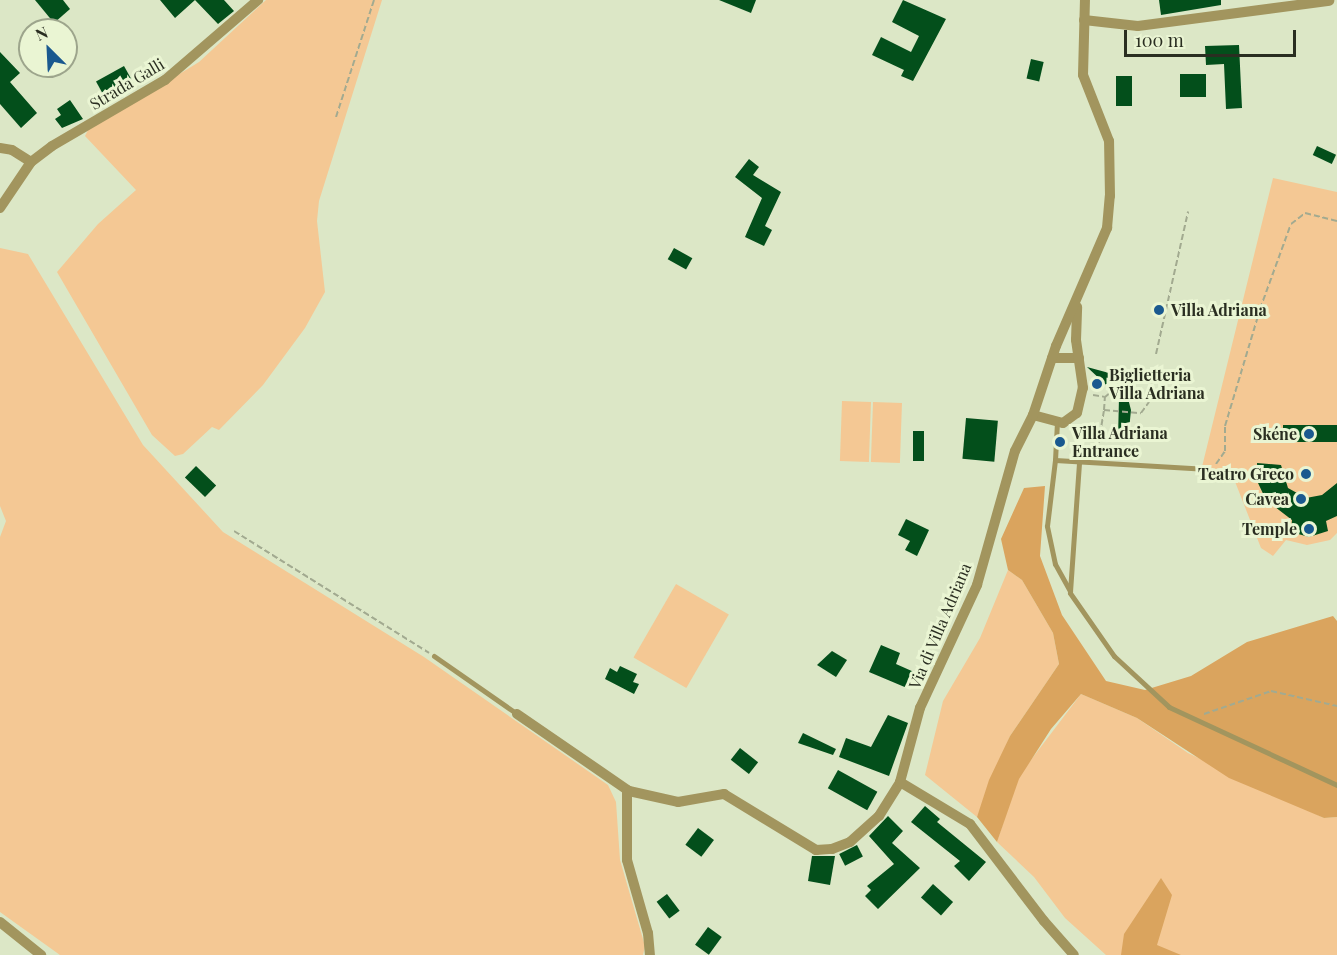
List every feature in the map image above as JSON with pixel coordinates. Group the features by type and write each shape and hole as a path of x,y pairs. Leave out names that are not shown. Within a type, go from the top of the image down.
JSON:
{"street":[{"name":"Strada Galli","path":"0,208 32,162 52,146 165,80 258,0"},
{"name":"Via di Villa Adriana","path":"627,790 678,802 724,794 776,822 809,847 824,851 846,844 867,830 900,782 920,708 977,585 1015,451 1033,415 1052,358 1104,236 1110,196 1108,137 1083,75 1085,0"},
{"path":"1084,20 1138,26 1329,1"},
{"path":"0,148 12,150 32,162"},
{"name":"Via di Villa Adriana","path":"1072,419 1082,394 1077,302"},
{"path":"1052,358 1079,358"},
{"path":"1033,415 1057,421 1072,419"},
{"path":"517,714 627,790 627,860 648,933 650,955"},
{"path":"900,782 970,824 1044,921 1074,955"},
{"path":"0,922 41,955"}],"lane":[{"path":"1057,421 1047,526 1054,564 1070,593 1114,656 1169,707 1337,785"},
{"path":"1055,460 1208,469"},
{"path":"1070,593 1079,463"},
{"path":"434,656 517,714"}],"path":[{"path":"336,117 374,0"},
{"path":"1156,354 1188,212"},
{"path":"1208,469 1217,464 1225,451 1225,426 1260,309 1291,224 1305,213 1337,221"},
{"path":"1083,455 1097,452 1105,397 1124,381"},
{"path":"1082,394 1105,397"},
{"path":"1104,410 1141,413 1152,399"},
{"path":"1072,419 1083,455 1079,463"},
{"path":"234,531 434,656"},
{"path":"1189,718 1271,692 1337,706"}],"shaded area":[{"path":"266,0 382,0 319,201 317,221 325,292 305,328 263,385 219,430 212,427 183,454 175,456 152,435 57,272 98,224 136,190 85,136 88,130 199,62"},
{"path":"1273,178 1337,192 1337,533 1330,540 1307,545 1286,540 1273,556 1261,548 1234,479 1199,479"},
{"path":"0,248 28,254 143,445 223,532 424,657 608,785 616,802 620,860 645,946 643,955 60,955 0,912 0,537 6,521 0,506"},
{"path":"842,401 871,402 869,462 840,461"},
{"path":"873,402 902,403 900,463 871,462"},
{"path":"1045,486 1040,556 1062,615 1106,681 1145,690 1191,676 1247,642 1333,616 1337,621 1337,817 1324,818 1229,778 1137,718 1081,694 1051,729 1019,779 997,842 977,817 989,780 1010,736 1059,664 1053,633 1022,580 1008,570 1001,539 1024,488"},
{"path":"1008,570 1022,580 1053,633 1059,664 1010,736 977,817 925,775 943,701 980,638"},
{"path":"676,584 729,614 686,688 634,658"},
{"path":"1081,694 1137,718 1188,753 1324,818 1337,817 1337,955 1106,955 1065,918 1034,877 997,842 1018,777"},
{"path":"1161,878 1172,895 1157,945 1181,955 1121,955 1124,934"}],"building":[{"path":"35,0 63,0 70,9 60,18 50,18"},
{"path":"160,0 195,0 175,18"},
{"path":"195,0 224,0 234,11 218,24"},
{"path":"719,0 756,0 751,13"},
{"path":"903,0 946,19 913,81 901,76 904,70 872,55 881,37 911,52 919,36 892,22"},
{"path":"1159,0 1221,0 1221,5 1161,15"},
{"path":"1239,45 1242,108 1226,109 1224,64 1206,65 1205,46"},
{"path":"0,52 18,71 18,75 10,82 37,113 21,128 0,104"},
{"path":"1031,59 1044,62 1039,81 1027,78"},
{"path":"124,66 134,84 106,100 96,82"},
{"path":"1180,74 1206,74 1206,97 1180,97"},
{"path":"1116,76 1132,76 1132,106 1116,106"},
{"path":"70,100 83,119 62,128 55,119 61,115 57,109"},
{"path":"1317,146 1336,155 1332,164 1313,155"},
{"path":"749,159 759,167 753,175 781,192 765,226 772,230 764,246 745,237 762,198 735,177"},
{"path":"674,248 692,258 686,270 668,259"},
{"path":"1087,367 1109,373 1125,387 1131,410 1128,440 1118,439 1119,397"},
{"path":"966,418 998,421 994,462 962,459"},
{"name":"Skéne","path":"1283,425 1337,425 1337,442 1283,442"},
{"path":"913,431 924,431 924,461 913,461"},
{"name":"Cavea","path":"1257,463 1281,465 1288,488 1306,498 1322,495 1337,483 1337,516 1326,521 1328,531 1309,537 1291,532 1292,520 1266,500 1258,483"},
{"path":"196,466 216,485 205,497 185,478"},
{"path":"906,519 929,530 917,556 905,550 910,541 898,535"},
{"path":"881,645 900,653 896,664 914,672 907,688 869,672"},
{"path":"832,651 847,660 836,677 817,665"},
{"path":"620,666 637,674 633,682 639,684 634,694 605,679 610,668 617,672"},
{"path":"888,715 908,723 889,776 839,757 846,738 871,747"},
{"path":"803,733 836,749 833,755 798,743"},
{"path":"740,748 758,762 749,774 731,760"},
{"path":"838,770 877,792 867,810 828,788"},
{"path":"925,806 940,819 937,822 986,862 969,881 954,866 960,861 911,822"},
{"path":"888,816 903,831 892,843 920,868 878,909 865,896 871,890 867,886 894,864 869,836"},
{"path":"698,828 714,840 701,857 685,845"},
{"path":"857,845 863,857 845,866 839,854"},
{"path":"812,856 835,856 830,885 808,881"},
{"path":"933,884 953,902 941,915 921,897"},
{"path":"667,894 680,911 669,919 657,902"},
{"path":"708,927 722,937 709,955 695,945"}],"place":[{"name":"Villa Adriana","path":"1159,310"},
{"name":"Biglietteria Villa Adriana","path":"1097,384"},
{"name":"Skéne","path":"1309,434"},
{"name":"Villa Adriana Entrance","path":"1060,442"},
{"name":"Teatro Greco","path":"1306,474"},
{"name":"Cavea","path":"1301,499"},
{"name":"Temple","path":"1309,529"}]}
